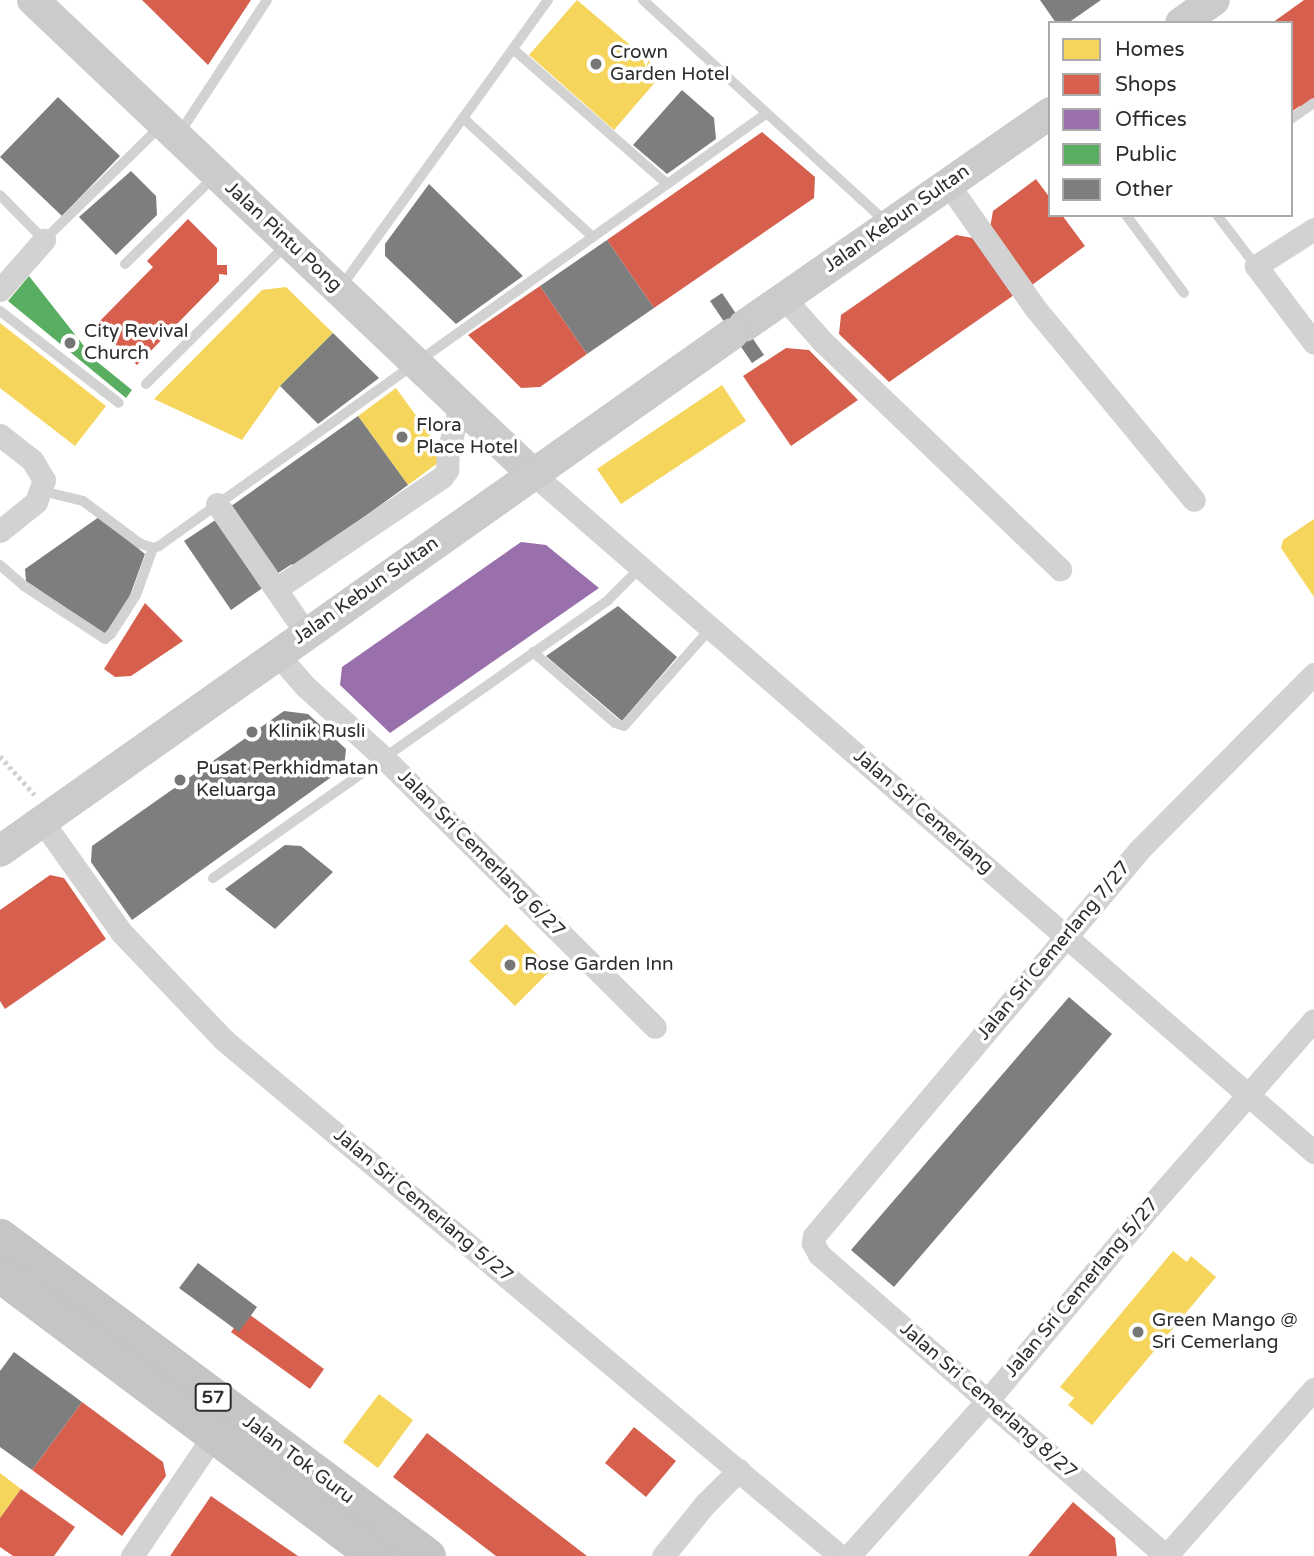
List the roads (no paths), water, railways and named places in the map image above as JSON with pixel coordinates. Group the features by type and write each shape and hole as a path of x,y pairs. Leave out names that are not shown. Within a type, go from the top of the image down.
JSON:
{"main road":[{"path":"1184,21 1214,0"},
{"name":"Jalan Pintu Pong","path":"44,4 170,130 532,473"},
{"name":"Jalan Kebun Sultan","path":"0,850 532,473 1048,114"},
{"name":"Jalan Tok Guru","path":"0,1237 427,1556"},
{"name":"Jalan Tok Guru","path":"0,1274 376,1556"}],"street":[{"path":"948,184 1035,308 1194,500"},
{"path":"1314,229 1256,266 1314,343"},
{"path":"0,290 44,240"},
{"path":"784,298 822,341 1060,569"},
{"path":"276,589 442,477 447,470 448,452 460,405"},
{"path":"0,435 40,470 44,480 42,491 27,511 0,531"},
{"name":"Jalan Sri Cemerlang","path":"532,473 1314,1152"},
{"path":"218,504 306,634"},
{"name":"Jalan Sri Cemerlang 6/27","path":"278,654 305,686 383,757 655,1027"},
{"name":"Jalan Sri Cemerlang 7/27","path":"813,1243 817,1230 1140,849 1314,674"},
{"name":"Jalan Sri Cemerlang 5/27","path":"47,817 122,933 225,1040 840,1556"},
{"name":"Jalan Sri Cemerlang 5/27","path":"849,1556 988,1400 1247,1094 1314,1020"},
{"name":"Jalan Sri Cemerlang 8/27","path":"813,1243 819,1254 1166,1556"},
{"path":"1166,1556 1314,1389"},
{"path":"132,1556 214,1435"},
{"path":"663,1556 705,1504 739,1470"}],"lane":[{"path":"0,195 44,240 170,130 267,0"},
{"path":"339,290 548,0"},
{"path":"643,0 889,225"},
{"path":"513,49 667,184"},
{"path":"1293,118 1314,103"},
{"path":"0,565 24,586 105,639 136,595 153,548 767,113"},
{"path":"463,118 593,237"},
{"path":"125,264 217,174"},
{"path":"1127,217 1184,293"},
{"path":"1219,217 1256,266"},
{"path":"146,384 289,242"},
{"path":"0,311 119,403"},
{"path":"42,491 83,501 141,544 153,548"},
{"path":"213,878 608,600 640,567"},
{"path":"533,652 615,723 624,726 711,628"}],"place":[{"name":"Crown Garden Hotel","path":"596,64"},
{"name":"City Revival Church","path":"70,343"},
{"name":"Flora Place Hotel","path":"402,437"},
{"name":"Klinik Rusli","path":"252,732"},
{"name":"Pusat Perkhidmatan Keluarga","path":"180,780"},
{"name":"Rose Garden Inn","path":"510,965"},
{"name":"Green Mango @ Sri Cemerlang","path":"1138,1332"}]}
